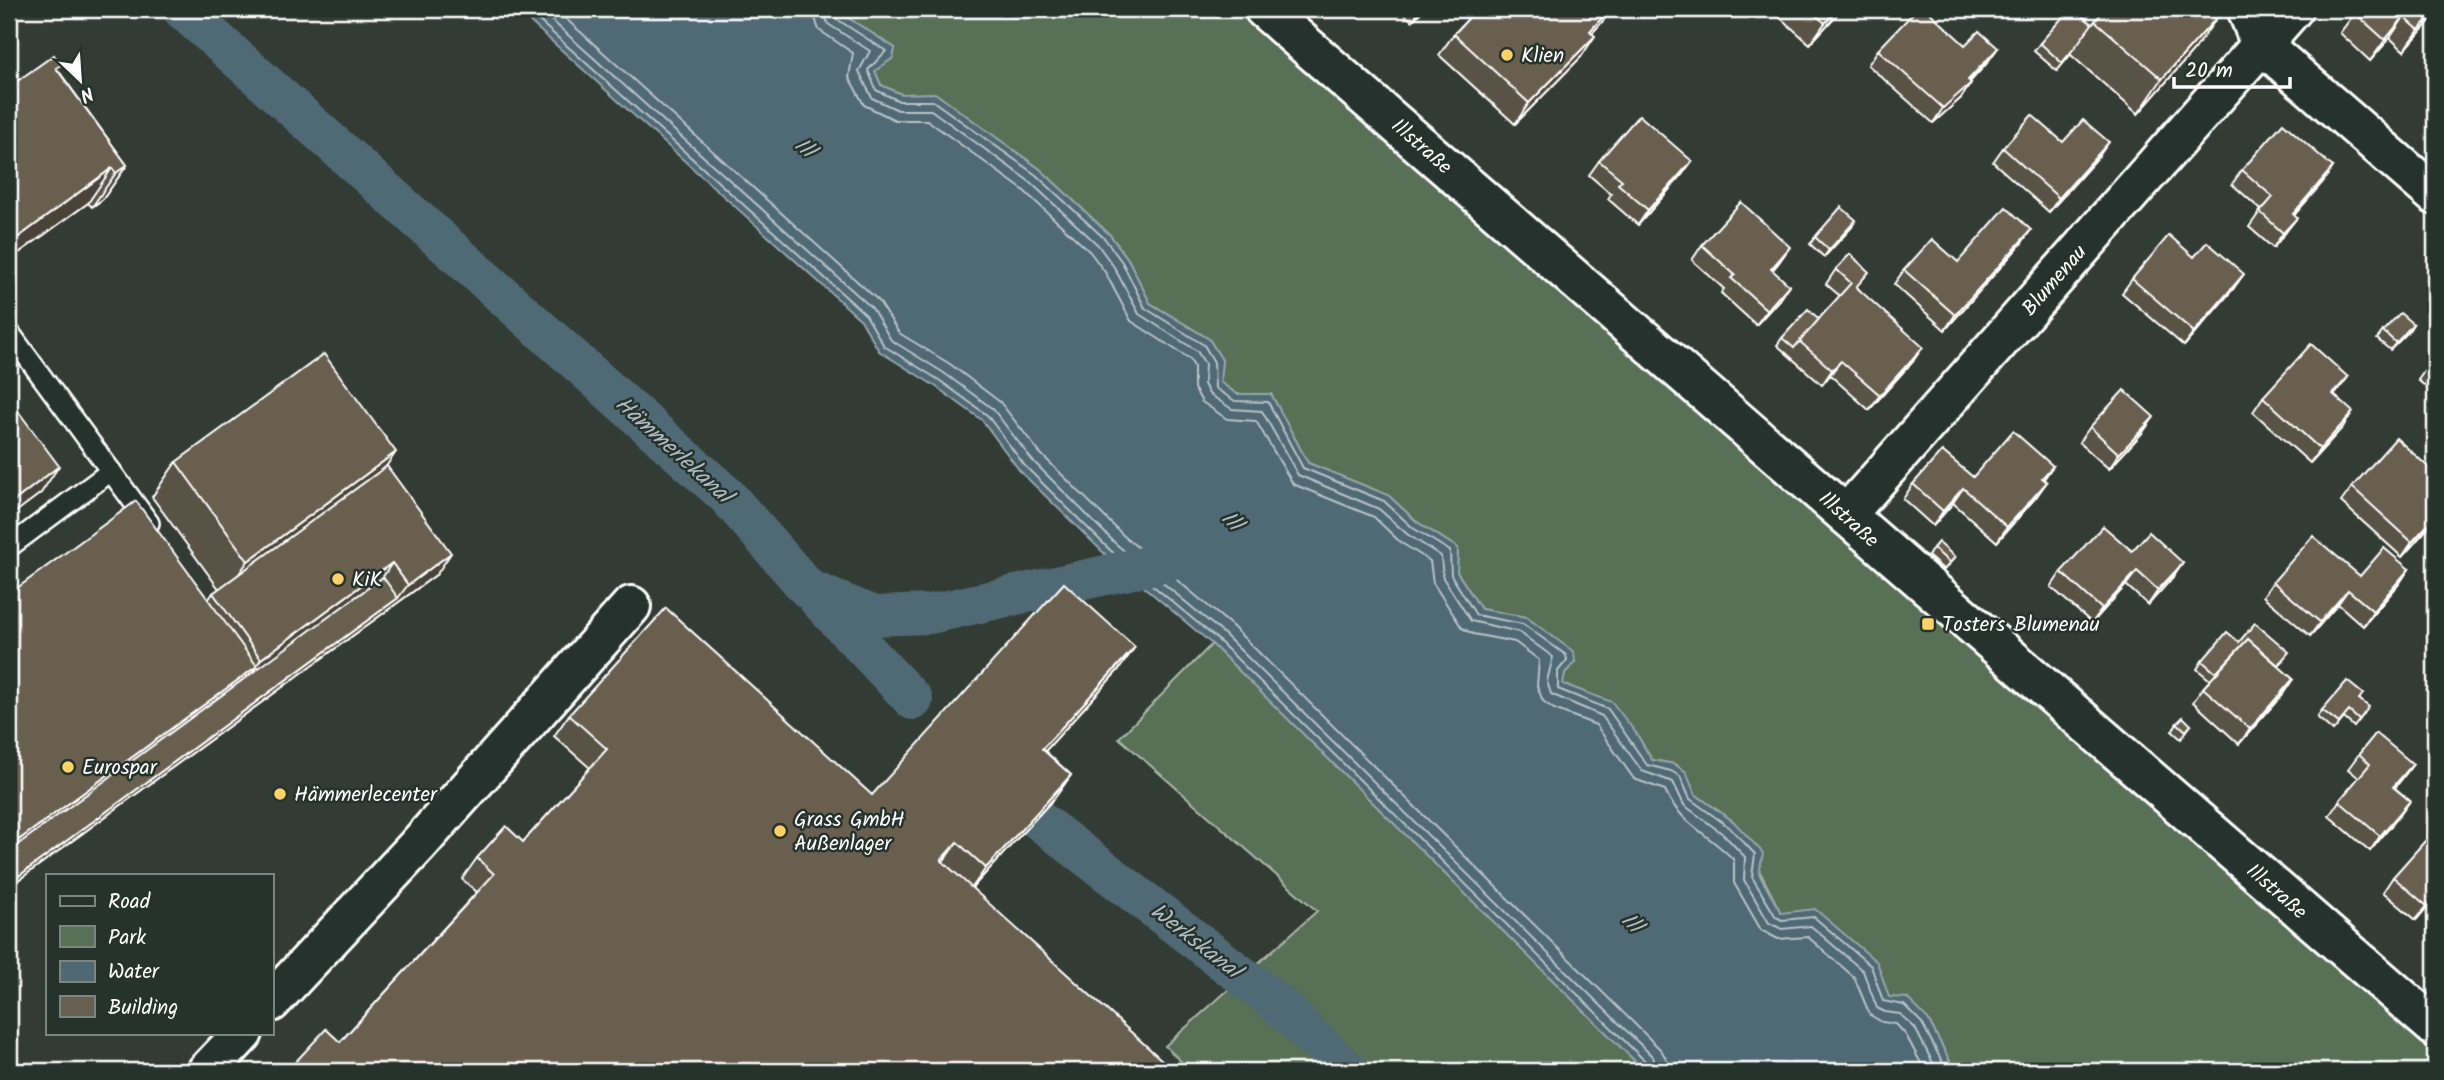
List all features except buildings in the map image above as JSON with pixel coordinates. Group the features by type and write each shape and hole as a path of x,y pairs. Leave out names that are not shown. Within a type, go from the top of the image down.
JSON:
{"main road":[{"name":"Illstraße","path":"1265,9 2435,1027"},
{"name":"Blumenau","path":"1846,515 2253,26 2294,9"},
{"path":"2253,26 2435,195"},
{"path":"273,1001 631,606"},
{"path":"207,1071 242,1034"}],"lane":[{"path":"9,332 160,538"},
{"path":"9,547 111,471"}],"green space":[{"path":"834,9 1264,9 2435,1027 2435,1071 1955,1071 1928,1019 1889,997 1781,913 1734,822 1695,794 1686,772 1674,764 1652,760 1636,733 1579,691 1562,684 1565,673 1575,662 1526,617 1481,609 1457,572 1458,548 1417,522 1388,495 1308,463 1271,394 1237,394 1219,382 1222,360 1209,339 1150,303 1128,259 1110,235 1040,169 935,94 901,94 881,85 875,71 893,58 895,48"},
{"path":"1212,644 1645,1071 1191,1071 1165,1046 1317,911 1119,738"}],"water":[{"name":"Ill","path":"516,9 834,9 895,48 893,58 875,71 881,85 901,94 935,93 1040,169 1110,235 1128,259 1150,303 1209,339 1222,360 1220,382 1237,394 1271,394 1308,463 1388,495 1417,522 1458,548 1457,572 1481,609 1526,617 1574,652 1575,662 1565,673 1563,684 1612,702 1636,733 1652,760 1674,764 1686,772 1695,794 1734,822 1763,853 1759,874 1781,913 1815,909 1877,962 1889,997 1907,998 1928,1019 1955,1071 1645,1071 1212,644 1106,555 1020,471 982,420 879,351 861,320"}],"waterway":[{"name":"Hämmerlekanal","path":"182,9 727,496 808,589 874,616 930,614 1178,559"},
{"name":"Werkskanal","path":"818,599 913,700"},
{"name":"Werkskanal","path":"1036,818 1276,1002 1348,1071"}],"place":[{"name":"Klien","path":"1507,55"},
{"name":"KiK","path":"338,579"},
{"name":"Tosters Blumenau","path":"1928,624"},
{"name":"Eurospar","path":"68,767"},
{"name":"Hämmerlecenter","path":"280,794"},
{"name":"Grass GmbH Außenlager","path":"780,831"}]}
